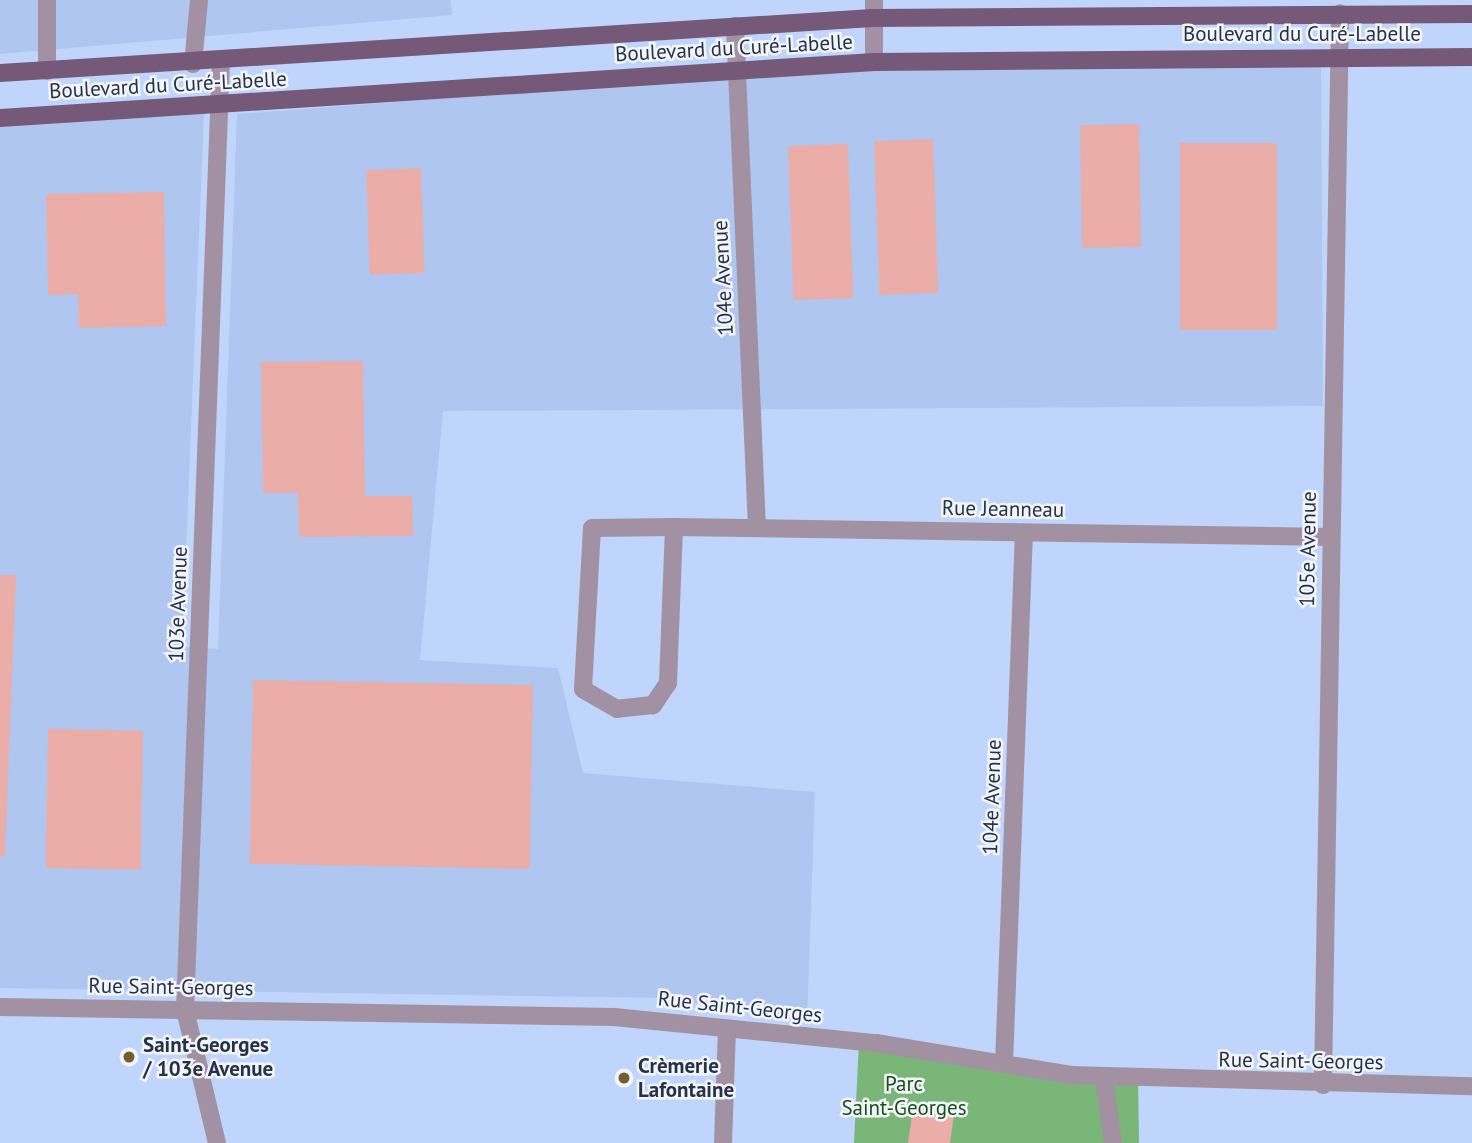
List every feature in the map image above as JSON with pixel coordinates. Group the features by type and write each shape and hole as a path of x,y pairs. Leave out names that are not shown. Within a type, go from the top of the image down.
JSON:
{"main road":[{"name":"Boulevard du Curé-Labelle","path":"0,73 193,64 735,26 874,9 1472,14"},
{"name":"Boulevard du Curé-Labelle","path":"0,118 874,62 1339,55 1472,57"}],"street":[{"path":"47,0 47,71"},
{"path":"193,64 199,0"},
{"path":"874,9 874,62"},
{"name":"105e Avenue","path":"1323,1085 1339,13"},
{"name":"104e Avenue","path":"735,26 757,528"},
{"name":"103e Avenue","path":"217,1143 186,1010 221,62"},
{"name":"Rue Jeanneau","path":"674,527 668,683 653,705 618,709 583,689 592,528 674,527 757,528 1331,537"},
{"name":"104e Avenue","path":"1004,1064 1024,532"},
{"name":"Rue Saint-Georges","path":"0,1007 614,1017 1104,1077 1323,1085 1472,1086"},
{"path":"723,1143 727,1029"},
{"path":"1104,1077 1113,1143"}],"shaded area":[{"path":"0,0 451,0 452,15 0,54"},
{"path":"1321,59 1323,406 443,411 420,660 558,668 583,773 815,792 807,1022 666,998 0,988 0,124 204,112 182,647 218,649 237,114 800,71"}],"green space":[{"name":"Parc Saint-Georges","path":"859,1042 1138,1078 1139,1143 854,1143"}],"building":[{"path":"1139,124 1141,247 1082,248 1080,125"},
{"path":"933,139 938,293 879,295 874,141"},
{"path":"1180,143 1277,143 1277,330 1180,330"},
{"path":"848,144 853,298 793,300 788,146"},
{"path":"421,168 425,273 370,275 366,170"},
{"path":"164,192 166,326 79,328 78,294 48,295 46,194"},
{"path":"363,361 365,496 412,496 413,536 299,537 298,493 263,493 261,362"},
{"path":"0,575 16,575 5,857 0,857"},
{"path":"253,680 533,685 530,869 250,864"},
{"path":"48,729 143,731 141,870 46,868"},
{"path":"913,1109 954,1114 950,1143 908,1143"}],"place":[{"name":"Saint-Georges / 103e Avenue","path":"129,1057"},
{"name":"Crèmerie Lafontaine","path":"624,1078"}]}
